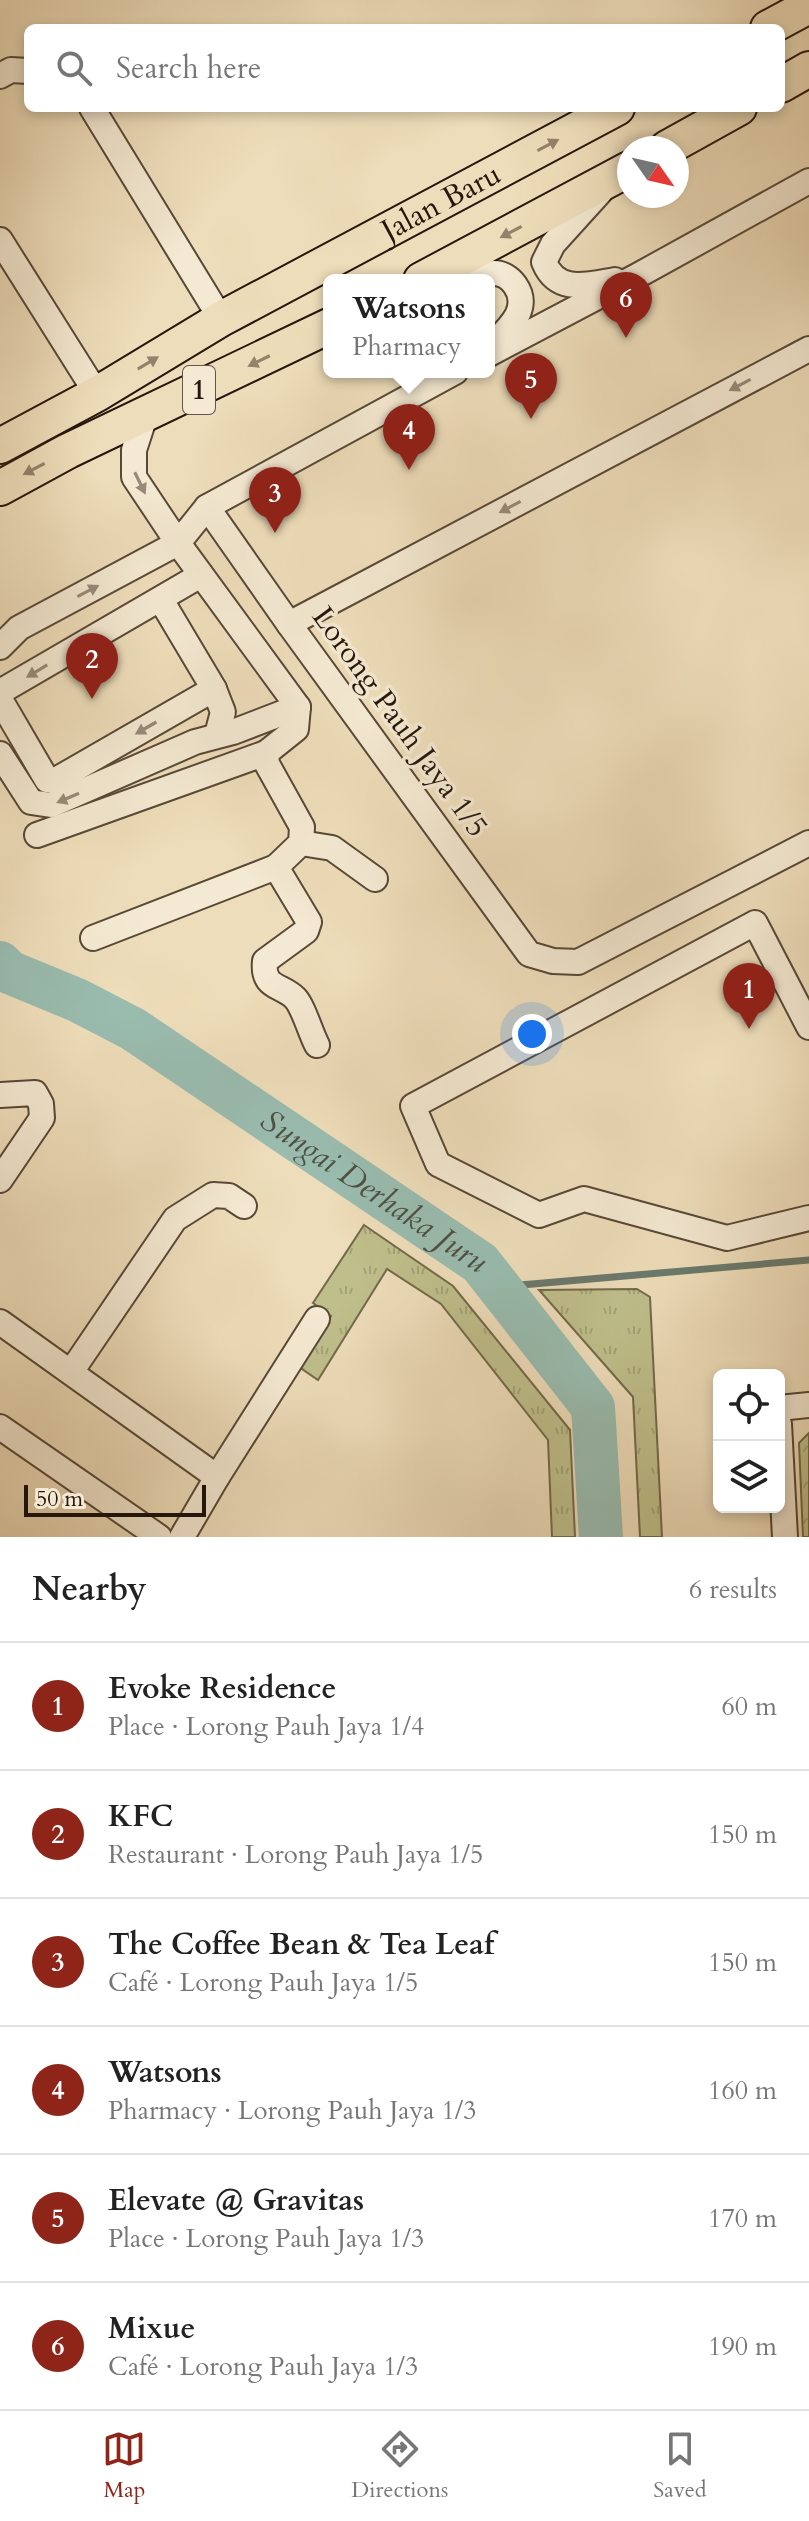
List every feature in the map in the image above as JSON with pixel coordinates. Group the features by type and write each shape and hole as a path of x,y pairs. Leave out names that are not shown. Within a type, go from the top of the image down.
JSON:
{"highway":[{"path":"775,24 809,6"},
{"path":"785,83 809,69"},
{"name":"Jalan Baru","path":"0,446 97,394 221,319 609,112"},
{"path":"689,136 732,112"},
{"path":"432,274 617,175"},
{"name":"1","path":"0,488 68,451 323,329"}],"street":[{"path":"0,76 11,70 24,71"},
{"path":"94,112 221,319"},
{"path":"617,177 553,244 544,262 550,276 561,284 587,285 637,276"},
{"path":"495,351 809,181"},
{"path":"0,240 97,394"},
{"path":"490,274 510,278 520,293 521,307 514,323 495,341"},
{"path":"289,624 809,349"},
{"path":"0,647 19,628 167,549 207,507 444,378"},
{"path":"145,416 134,450 134,477 167,549 170,594 223,712 206,738"},
{"name":"Lorong Pauh Jaya 1/5","path":"207,507 529,954 553,961 578,962 809,843"},
{"path":"37,835 266,753 296,729 298,707 201,575 167,549"},
{"path":"201,575 0,693 1,701 47,780 54,781 214,689"},
{"path":"0,754 31,802 51,805 206,738 233,732 298,707"},
{"path":"176,711 206,738"},
{"path":"93,938 276,867 301,843 302,827 267,764 266,753"},
{"path":"101,754 115,778"},
{"path":"301,843 332,848 375,879"},
{"path":"276,867 309,922 306,931 265,961 264,971 273,987 295,998 317,1045"},
{"path":"809,1027 755,923 413,1106 438,1164 539,1215 584,1199 727,1238 809,1218"},
{"path":"0,1095 35,1093 41,1104 42,1118 0,1180"},
{"path":"71,1372 175,1219 213,1195 229,1196 244,1206"},
{"path":"182,1537 317,1319"},
{"path":"0,1322 217,1477"},
{"path":"785,1407 809,1405"},
{"path":"0,1427 159,1537"},
{"path":"780,1441 785,1537"}],"green space":[{"path":"364,1225 453,1286 570,1430 575,1537 552,1537 548,1440 441,1304 387,1269 318,1380 299,1367 331,1316 313,1303"},
{"path":"637,1289 650,1297 662,1537 640,1537 633,1397 539,1290"},
{"path":"809,1433 809,1537 803,1537 799,1443"}],"waterway":[{"name":"Sungai Derhaka Juru","path":"0,963 9,972 77,1000 133,1029 480,1263 593,1407 601,1537"},
{"path":"498,1287 809,1260"}],"place":[{"name":"Mixue","path":"626,338"},
{"name":"Elevate @ Gravitas","path":"531,419"},
{"name":"Watsons","path":"409,470"},
{"name":"The Coffee Bean & Tea Leaf","path":"275,533"},
{"name":"KFC","path":"92,699"},
{"name":"Evoke Residence","path":"749,1029"}]}
